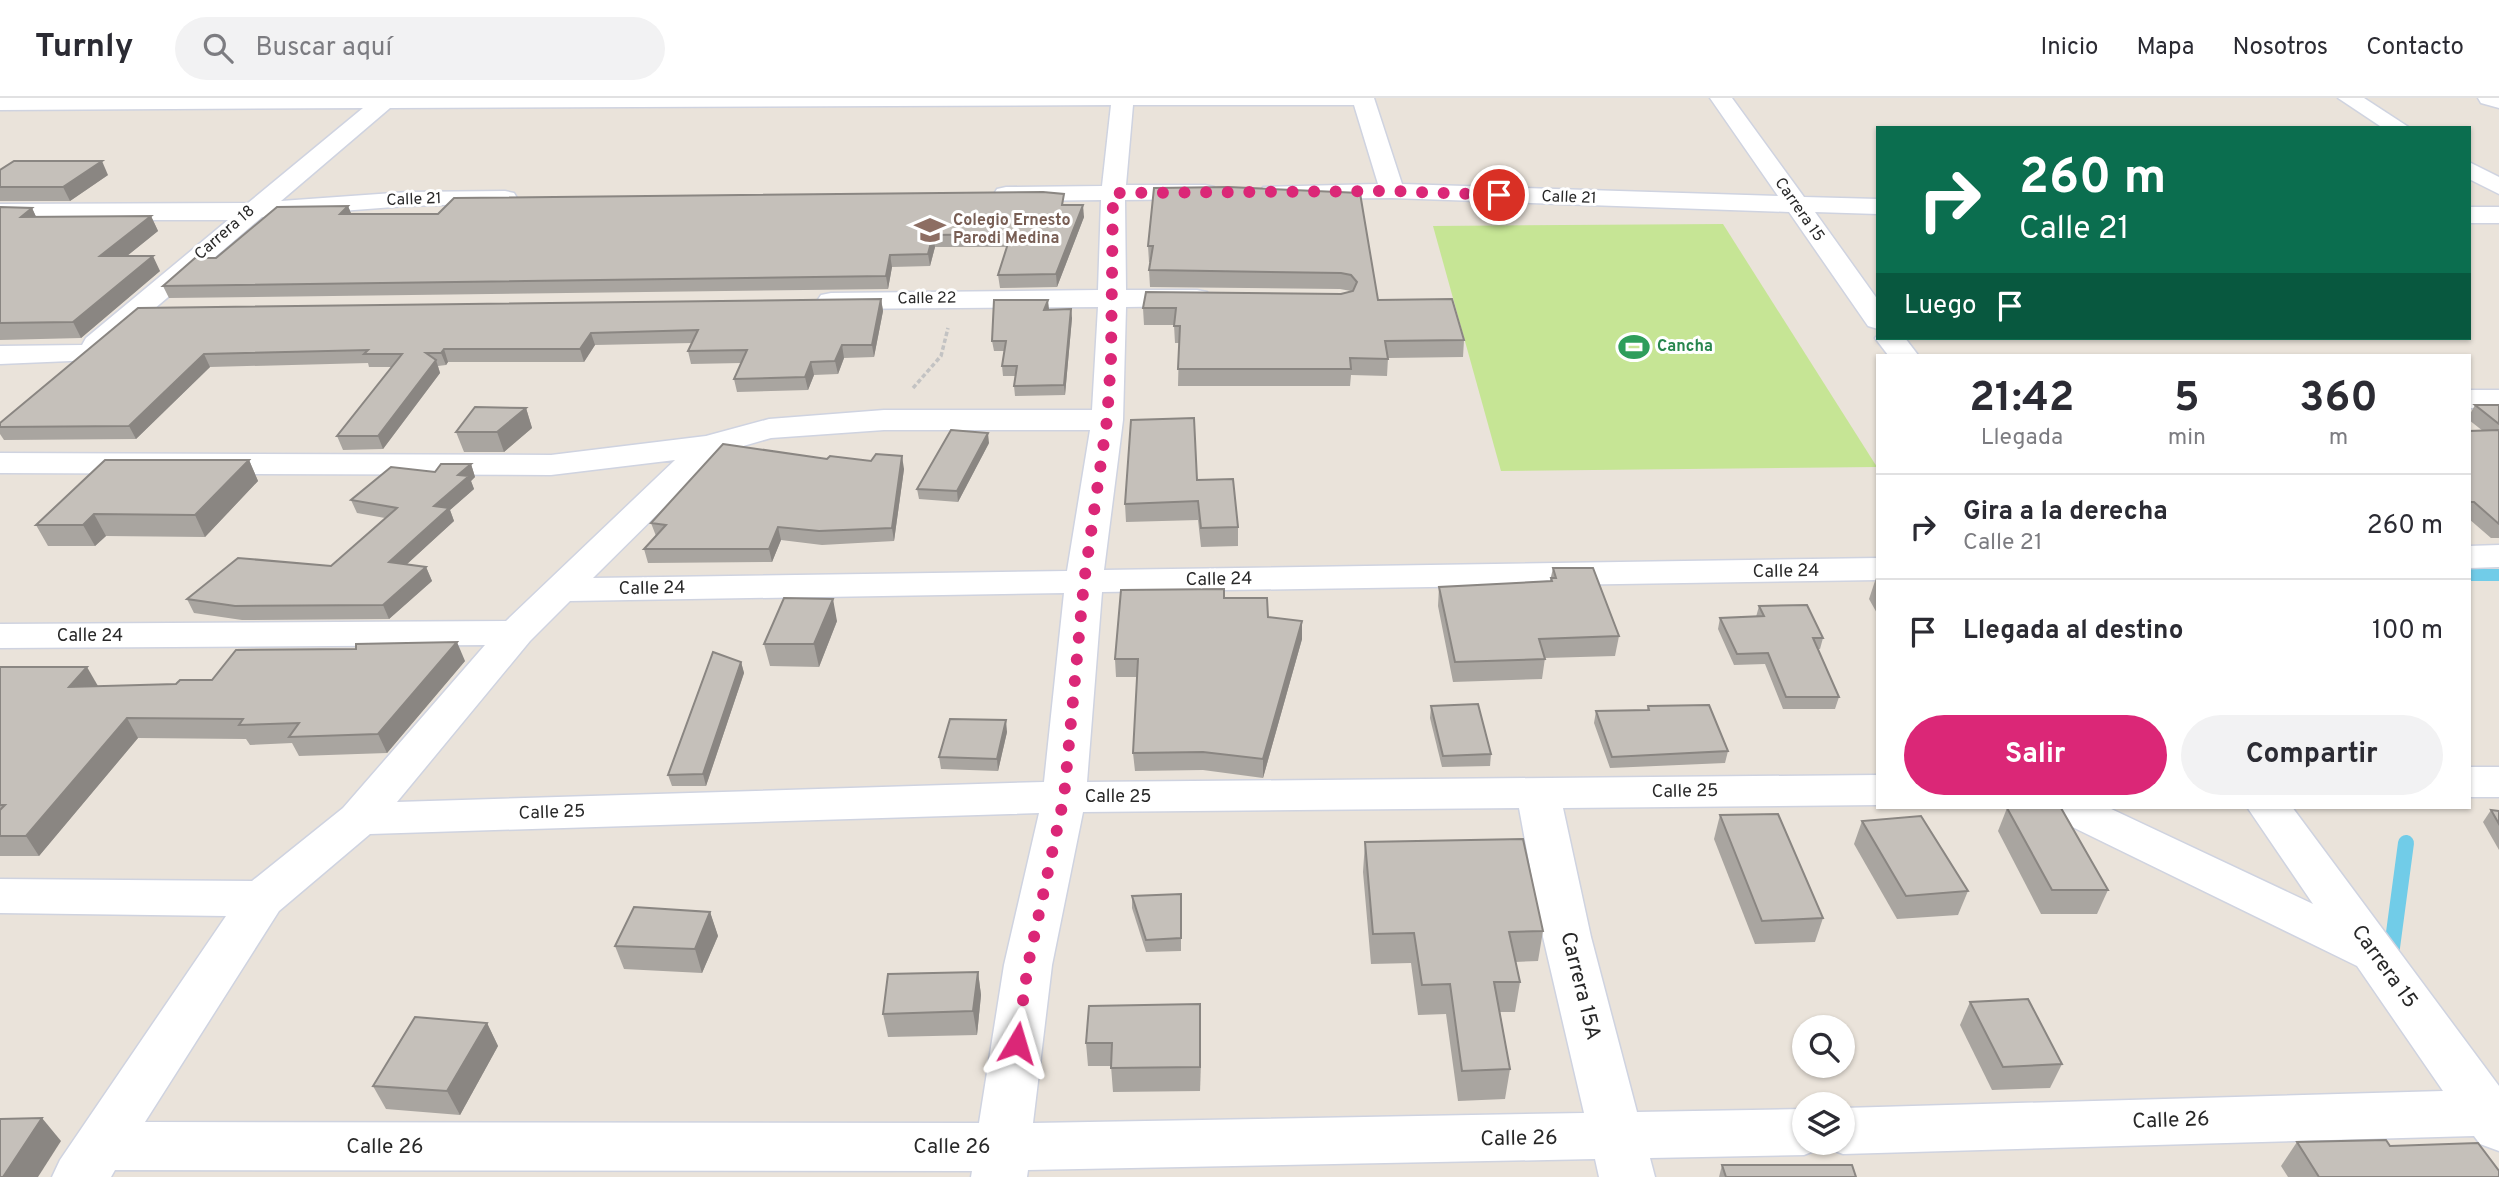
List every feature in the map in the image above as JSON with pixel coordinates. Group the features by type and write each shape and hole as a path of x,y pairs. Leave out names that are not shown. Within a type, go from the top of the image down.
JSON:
{"street":[{"path":"1,101 1361,98 1391,191"},
{"name":"Carrera 15","path":"1721,98 1876,317"},
{"path":"2349,98 2396,126"},
{"path":"2489,98 2499,101"},
{"path":"1001,1162 1028,965 1064,797 1084,582 1107,420 1111,359 1113,193 1123,99"},
{"name":"Carrera 18","path":"52,381 385,101"},
{"path":"2471,170 2499,187"},
{"name":"Calle 21","path":"1252,192 1391,191 1876,207"},
{"path":"988,194 1224,192"},
{"name":"Calle 21","path":"0,212 251,211 407,199 532,198"},
{"path":"2471,215 2499,215"},
{"name":"Calle 22","path":"803,301 1219,298"},
{"path":"136,310 177,310"},
{"path":"1892,340 1902,354"},
{"path":"0,355 84,354"},
{"path":"2471,399 2499,399"},
{"path":"0,463 551,465 708,446 769,429 884,420 1107,420"},
{"path":"90,1162 262,899 359,819 516,633 708,446"},
{"path":"2471,556 2499,556"},
{"name":"Calle 24","path":"561,590 1876,569"},
{"name":"Calle 24","path":"0,636 516,633"},
{"path":"2471,782 2499,782"},
{"name":"Calle 25","path":"359,819 1064,797 1876,790"},
{"name":"Carrera 15A","path":"1538,793 1567,937 1623,1157"},
{"path":"2073,809 2375,955"},
{"name":"Carrera 15","path":"2270,809 2495,1117"},
{"path":"0,896 262,899"},
{"name":"Calle 26","path":"1855,1131 2495,1117"},
{"name":"Calle 26","path":"90,1162 1001,1162 1623,1157 1792,1134"}],"path":[{"path":"884,420 941,356 956,299"}],"green space":[{"name":"Cancha","path":"1723,224 1876,467 1501,471 1433,226"}],"building":[{"path":"14,161 102,161 63,187 0,187 0,170"},
{"path":"1229,187 1360,193 1378,300 1452,299 1464,340 1385,341 1388,359 1350,358 1351,369 1178,369 1180,326 1174,326 1176,308 1143,308 1146,292 1341,294 1353,291 1357,282 1351,275 1341,273 1149,270 1153,246 1148,246 1154,188"},
{"path":"1043,192 1064,194 1062,205 1083,205 1056,274 998,275 1011,234 933,235 928,254 890,255 886,276 163,286 195,258 216,258 277,207 348,206 340,214 438,214 454,198"},
{"path":"0,207 32,208 21,217 151,216 100,256 153,256 73,322 0,323"},
{"path":"881,299 872,345 842,345 835,361 811,362 805,377 734,379 747,350 688,351 698,330 591,333 580,349 444,349 441,353 426,353 436,360 378,436 337,436 402,354 364,354 368,350 204,354 129,426 0,427 0,423 138,308"},
{"path":"994,300 1048,300 1044,310 1071,309 1064,385 1014,386 1017,366 1002,366 1006,341 992,341"},
{"path":"2475,405 2499,405 2499,424"},
{"path":"475,407 526,408 497,432 456,432"},
{"path":"1194,418 1197,480 1233,479 1238,527 1201,528 1198,501 1125,504 1131,420"},
{"path":"951,430 988,433 957,491 917,489"},
{"path":"2499,430 2499,524 2471,502 2471,431"},
{"path":"723,444 827,459 830,456 871,461 876,454 902,456 892,528 819,531 778,527 769,549 644,549 666,525 651,523"},
{"path":"105,460 249,460 195,515 94,514 83,525 36,525"},
{"path":"441,464 471,464 458,475 469,476 434,506 449,508 389,562 426,567 383,605 235,606 187,599 238,558 331,566 397,508 351,500 391,467 435,472"},
{"path":"1553,568 1593,568 1619,636 1539,639 1545,659 1455,662 1439,587 1552,581 1551,578 1556,578"},
{"path":"1224,589 1224,598 1267,598 1268,617 1302,621 1263,759 1203,752 1133,753 1138,659 1115,659 1121,590"},
{"path":"784,598 833,599 814,644 764,644"},
{"path":"1807,605 1823,638 1813,638 1839,697 1786,697 1768,653 1737,654 1720,618 1764,616 1759,606"},
{"path":"457,642 378,734 289,737 299,723 239,725 243,719 127,718 26,836 0,836 0,810 5,805 0,805 0,667 87,667 69,687 176,684 180,680 212,680 236,650 356,649 356,644"},
{"path":"713,652 741,662 703,774 668,775"},
{"path":"1478,704 1491,754 1443,756 1431,706"},
{"path":"1709,705 1728,751 1612,757 1596,711 1649,710 1648,706"},
{"path":"950,719 1006,720 997,759 939,757"},
{"path":"2008,809 2062,809 2108,890 2052,890"},
{"path":"2491,810 2499,811 2499,824"},
{"path":"1778,814 1823,918 1762,921 1720,815"},
{"path":"1921,816 1968,891 1906,896 1862,821"},
{"path":"1523,839 1543,931 1509,932 1520,982 1494,982 1510,1069 1462,1071 1450,984 1422,985 1414,933 1373,934 1365,842"},
{"path":"1181,894 1181,938 1146,940 1132,896"},
{"path":"634,907 710,912 695,949 615,946"},
{"path":"978,972 973,1011 883,1014 888,974"},
{"path":"2028,999 2062,1064 2003,1067 1970,1002"},
{"path":"1200,1004 1200,1067 1111,1068 1112,1043 1086,1043 1089,1006"},
{"path":"415,1017 487,1023 447,1091 373,1086"},
{"path":"42,1118 3,1177 0,1177 0,1119"},
{"path":"2386,1140 2390,1146 2478,1143 2499,1171 2499,1177 2319,1177 2297,1142"},
{"path":"1722,1165 1852,1165 1856,1177 1726,1177"}],"waterway":[{"path":"2471,575 2499,575"},
{"path":"2394,958 2391,955 2406,843"}],"place":[{"name":"Colegio Ernesto Parodi Medina","path":"930,230"},
{"name":"Cancha","path":"1634,347"}],"route":[{"path":"1017,1043 1028,965 1064,797 1084,582 1107,420 1111,359 1113,193 1391,191 1499,195"}]}
